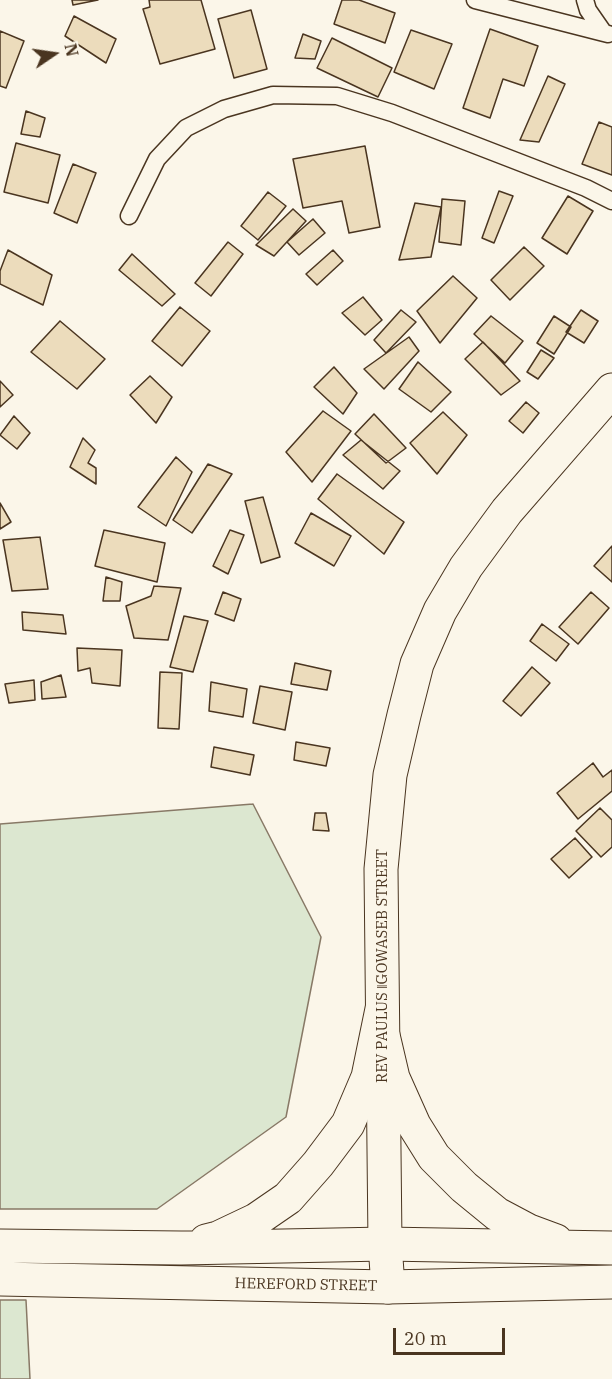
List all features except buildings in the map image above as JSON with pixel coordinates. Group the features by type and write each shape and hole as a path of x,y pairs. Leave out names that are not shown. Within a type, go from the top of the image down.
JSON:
{"main road":[{"name":"REV PAULUS ǁGOWASEB STREET","path":"388,1287 385,1244 381,869 388,787 417,664 440,611 466,567 507,511 612,390"},
{"path":"382,1019 393,1078 414,1125 434,1157 464,1187 497,1214 529,1231 573,1248"},
{"path":"181,1248 219,1238 256,1220 288,1198 318,1164 348,1124 368,1077 382,1019"},
{"path":"0,1246 181,1248 385,1244 612,1248"},
{"name":"HEREFORD STREET","path":"0,1279 388,1287 612,1282"}],"lane":[{"path":"475,0 608,34"},
{"path":"585,0 588,10 608,34"},
{"path":"129,216 157,159 186,128 224,109 273,95 337,96 392,113 586,188 612,201"}],"green space":[{"path":"253,804 321,937 286,1117 157,1209 0,1209 0,824"},
{"path":"0,1300 26,1300 30,1379 0,1379"}]}
